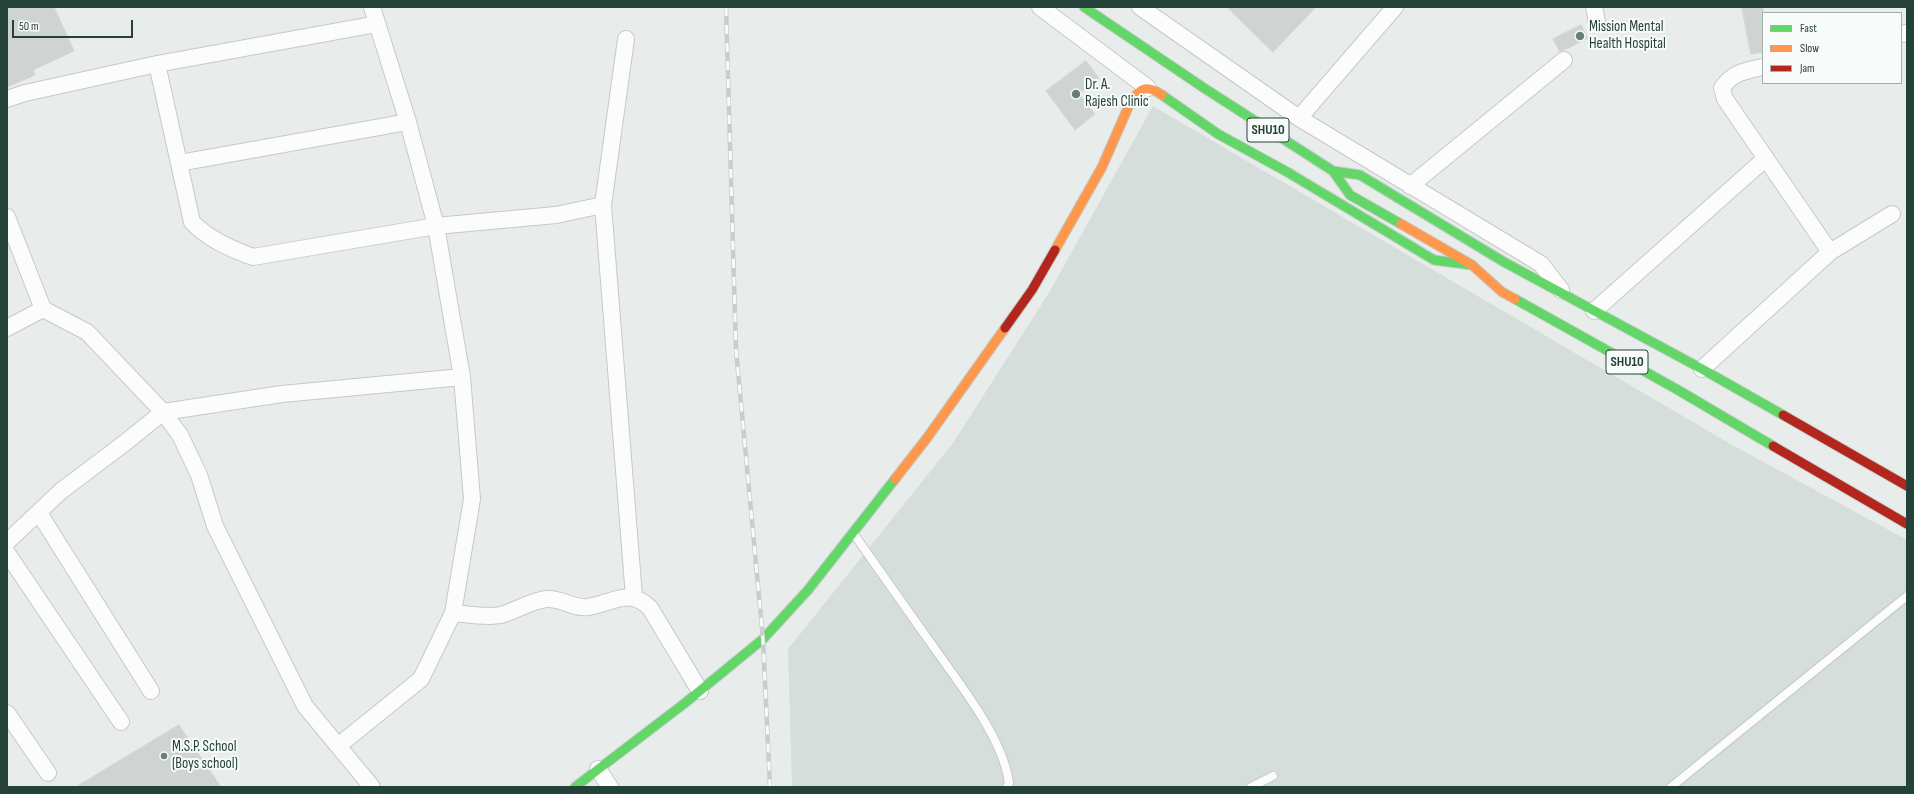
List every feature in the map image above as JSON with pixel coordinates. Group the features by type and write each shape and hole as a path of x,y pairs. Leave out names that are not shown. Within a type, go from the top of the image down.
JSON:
{"main road":[{"name":"SHU10","path":"1084,7 1204,88 1333,171 1350,195 1472,265 1502,292 1678,390 1907,524"},
{"path":"575,787 700,690 763,638 808,590 854,534 932,432 1032,290 1102,168 1130,103 1140,90 1148,88 1158,92 1218,134 1289,173 1434,260 1472,265"},
{"name":"SHU10","path":"1333,171 1360,176 1504,262 1702,369 1907,486"}],"street":[{"path":"338,746 421,679 453,613 472,499 462,377 436,226 408,122 372,7"},
{"path":"1040,7 1148,88"},
{"path":"1140,7 1299,118 1541,264 1564,295"},
{"path":"1299,118 1395,7"},
{"path":"7,99 25,93 157,64 377,24"},
{"path":"626,39 603,205 634,597"},
{"path":"1410,186 1564,60"},
{"path":"157,64 192,222 201,231 233,250 253,257 436,226 556,214 603,205"},
{"path":"1762,67 1739,73 1728,79 1722,88 1725,99 1830,252"},
{"path":"178,163 408,122"},
{"path":"1594,311 1766,158"},
{"path":"1702,369 1830,252 1892,214"},
{"path":"7,218 43,309 87,332 163,412 180,435 199,475 215,526 305,706 372,787"},
{"path":"7,328 43,309"},
{"path":"7,542 39,513 60,491 126,442 163,412 282,394 462,377"},
{"path":"39,513 151,691"},
{"path":"7,553 121,722"},
{"path":"453,613 499,615 545,599 557,599 576,607 588,607 620,598 634,597 643,601 650,608 700,690"},
{"path":"7,713 48,773"},
{"path":"598,769 610,787"}],"lane":[{"path":"854,534 957,682 995,741 1007,771 1009,783 1007,787"},
{"path":"1671,787 1907,596"},
{"path":"1251,787 1272,776"}],"shaded area":[{"path":"1153,106 1734,446 1907,540 1907,787 792,787 788,649 953,443 1050,291"}],"building":[{"path":"7,7 54,7 74,51 33,70 35,75 7,87"},
{"path":"1227,7 1316,7 1273,52"},
{"path":"1742,7 1763,7 1762,52 1751,54"},
{"path":"1581,25 1588,38 1560,52 1553,39"},
{"path":"1086,61 1099,78 1079,94 1095,114 1075,130 1046,91"},
{"name":"M.S.P. School (Boys school)","path":"179,725 221,787 76,787"}],"railway":[{"path":"726,7 736,350 763,639 770,787"}],"traffic: fast":[{"path":"1084,7 1204,88 1333,171 1350,195 1401,224"},
{"path":"1162,95 1218,134 1289,173 1434,260 1472,265"},
{"path":"1333,171 1360,175 1504,262 1702,369 1783,415"},
{"path":"1515,299 1678,390 1773,446"},
{"path":"575,787 685,703 763,639 808,590 895,479"}],"traffic: slow":[{"path":"1055,250 1102,167 1130,103 1137,94 1144,89 1152,90 1162,95"},
{"path":"1401,224 1472,265 1502,292 1515,299"},
{"path":"895,479 927,438 1005,328"}],"traffic: jam":[{"path":"1005,328 1032,290 1055,250"},
{"path":"1783,415 1907,486"},
{"path":"1773,446 1907,524"}],"place":[{"name":"Mission Mental Health Hospital","path":"1580,36"},
{"name":"Dr. A. Rajesh Clinic","path":"1076,94"},
{"name":"M.S.P. School (Boys school)","path":"164,756"}]}
